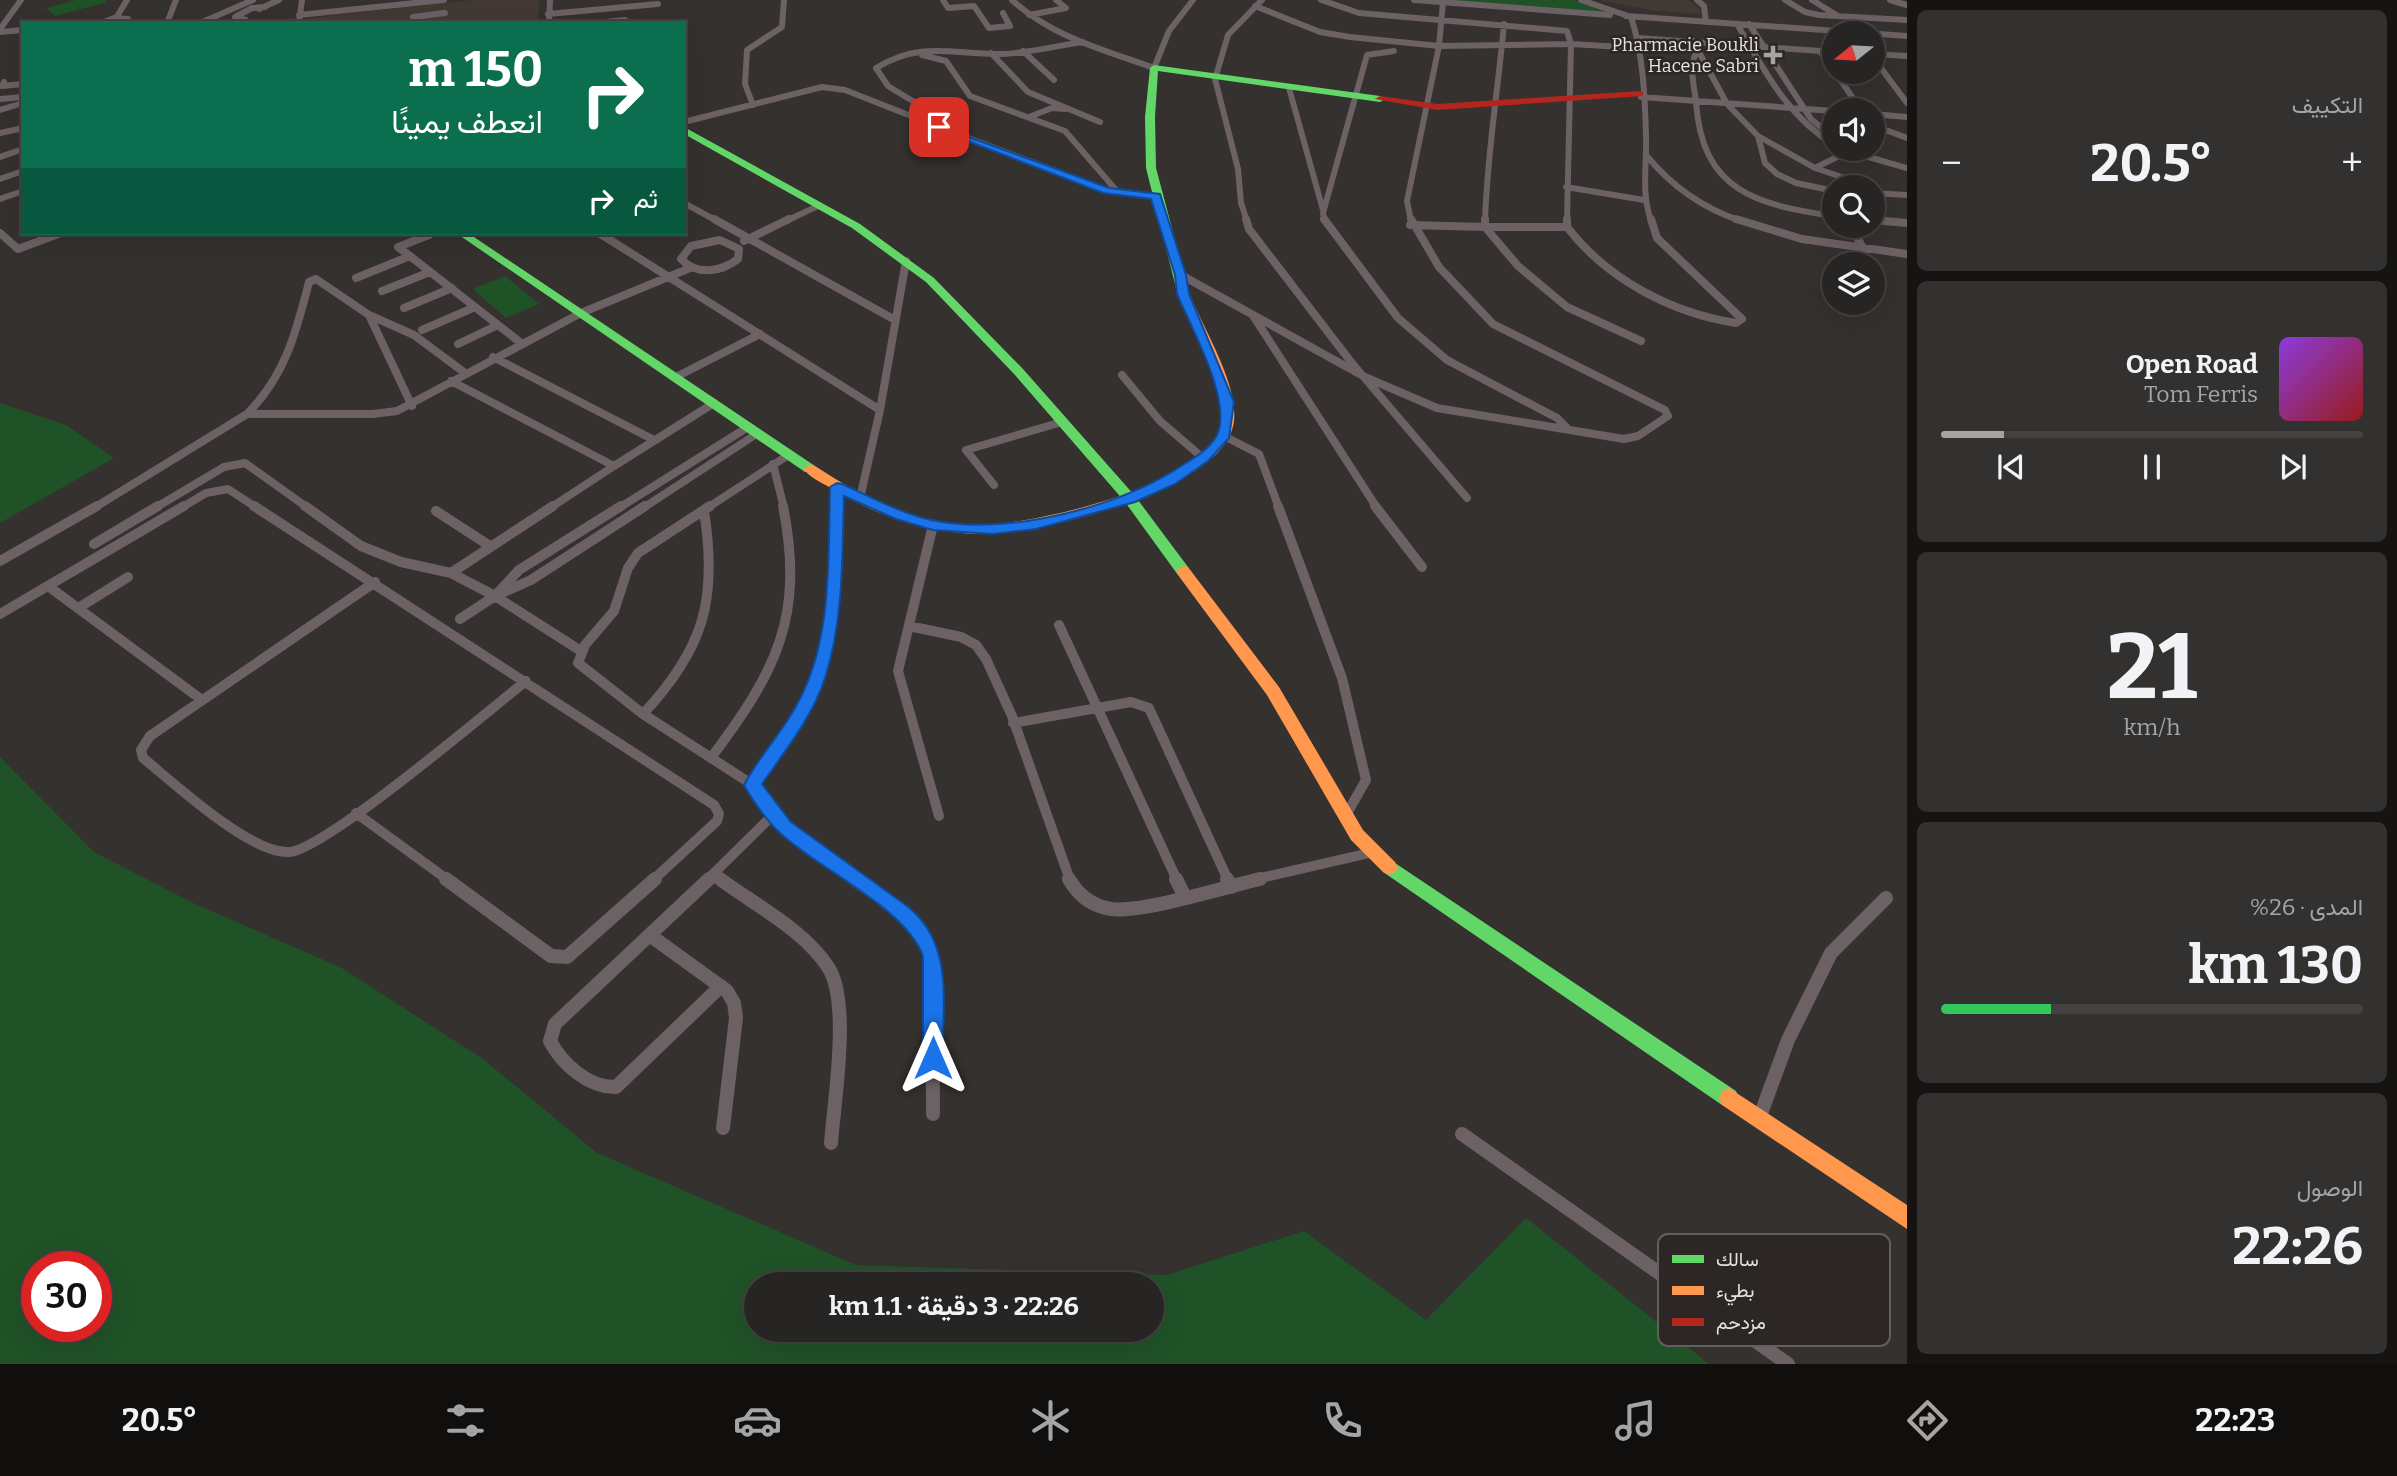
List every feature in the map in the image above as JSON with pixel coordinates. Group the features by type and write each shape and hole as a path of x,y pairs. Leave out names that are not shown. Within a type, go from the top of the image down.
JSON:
{"street":[{"path":"0,30 21,0"},
{"path":"116,18 127,0"},
{"path":"168,21 176,0"},
{"path":"205,21 253,0"},
{"path":"236,21 235,17 259,5 265,7 279,0"},
{"path":"302,0 299,20 444,0"},
{"path":"548,21 550,0"},
{"path":"753,105 745,84 747,50 782,27 784,0"},
{"path":"943,0 947,8 974,6 989,29 1010,26 1003,13"},
{"path":"1012,0 1029,15 1083,42 1154,68 1214,79 1426,106 1641,95 1822,110"},
{"path":"1029,15 1066,8 1056,0"},
{"path":"464,235 837,487 901,516 933,525 1014,528 1130,499 1170,481 1203,458 1224,436 1228,402 1183,294 1181,275 1156,197 1149,106 1154,68 1164,39 1180,12 1193,0"},
{"path":"1321,0 1359,13 1563,29 1571,44 1567,227 1588,254 1646,292 1716,320 1740,322 1742,319 1736,312 1657,238 1644,200 1646,155 1639,48 1631,16"},
{"path":"1414,0 1822,29"},
{"path":"1581,0 1631,16"},
{"path":"1697,0 1704,6 1706,22"},
{"path":"1785,0 1805,12 1842,19 1907,20"},
{"path":"1812,0 1842,19"},
{"path":"1891,0 1907,5"},
{"path":"1181,275 1365,377 1437,408 1624,439 1638,436 1668,416 1665,410 1493,324 1470,302 1410,225 1407,201 1439,46 1443,2"},
{"path":"1467,498 1276,268 1250,229 1241,203 1238,169 1214,79 1228,35 1259,3 1332,35 1439,46 1571,44 1639,48"},
{"path":"412,4 413,20 445,13"},
{"path":"548,14 658,4"},
{"path":"107,21 116,18 128,21"},
{"path":"615,21 625,20"},
{"path":"1504,24 1497,104 1487,159 1485,227 1518,267 1567,307 1641,341"},
{"path":"1737,24 1788,108 1802,124 1822,137"},
{"path":"1749,24 1811,119 1822,128"},
{"path":"0,30 21,30"},
{"path":"1885,34 1907,36"},
{"path":"1638,37 1821,51"},
{"path":"1693,41 1727,104 1758,136 1815,168 1834,175"},
{"path":"939,127 934,114 888,86 876,68 902,53 920,48 990,53 1083,42"},
{"path":"1698,49 1693,57 1696,100 1706,153 1718,172 1741,188 1769,202 1822,213"},
{"path":"1023,51 1054,80"},
{"path":"1323,213 1367,55 1394,51"},
{"path":"902,53 932,55 946,61 970,96 1065,131 1116,190"},
{"path":"990,53 1028,92 1100,122"},
{"path":"1885,55 1907,56"},
{"path":"1885,73 1907,103"},
{"path":"2,82 2,86 21,81"},
{"path":"686,122 822,87 845,90 1107,190 1156,197"},
{"path":"1289,88 1324,220 1398,318 1447,360 1558,418 1567,429"},
{"path":"0,99 21,100"},
{"path":"0,110 21,101"},
{"path":"1028,117 1052,108 1075,110"},
{"path":"1885,115 1907,117"},
{"path":"0,132 21,128"},
{"path":"1885,130 1907,138"},
{"path":"686,131 856,226 930,280 993,345 1130,499 1273,691 1357,835 1394,872 1907,1218"},
{"path":"1758,136 1765,163 1777,174 1822,190"},
{"path":"0,158 21,152"},
{"path":"1646,155 1653,167 1683,191 1736,219 1788,236 1864,250 1907,254"},
{"path":"1885,158 1907,165"},
{"path":"1885,160 1907,165"},
{"path":"1815,168 1826,161"},
{"path":"0,181 21,174"},
{"path":"1566,187 1644,200"},
{"path":"1885,191 1906,195"},
{"path":"0,200 21,193"},
{"path":"686,204 895,320"},
{"path":"690,268 681,259 685,249 692,245 710,240 735,245 818,206"},
{"path":"1885,221 1907,223"},
{"path":"1410,225 1567,227"},
{"path":"1,237 5,245 15,246 54,235"},
{"path":"429,235 398,247 521,342"},
{"path":"602,235 880,410"},
{"path":"1858,238 1864,250"},
{"path":"247,414 373,414 412,406 521,342 581,313 690,268 707,271 726,267 740,254 735,245"},
{"path":"356,278 410,256"},
{"path":"860,498 880,410 906,261"},
{"path":"382,291 430,272"},
{"path":"0,561 150,476 247,414 280,377 291,353 309,281 318,279 369,316 382,318 414,335 465,373"},
{"path":"404,308 452,288"},
{"path":"422,330 475,307"},
{"path":"1252,314 1370,499 1422,567"},
{"path":"369,316 412,406"},
{"path":"458,344 498,325"},
{"path":"676,377 760,334"},
{"path":"493,358 654,440"},
{"path":"1122,375 1160,421 1203,458"},
{"path":"452,381 614,466"},
{"path":"451,573 714,402"},
{"path":"994,485 966,450 1062,422"},
{"path":"460,619 495,596 531,580 753,430"},
{"path":"495,596 507,579 519,570 753,430"},
{"path":"1224,436 1259,454 1342,678 1366,780 1346,816"},
{"path":"790,454 633,558 610,619 581,651 578,659 580,666 643,714 753,785 774,814 811,849 915,924 926,939 932,956 933,1114"},
{"path":"94,544 224,467 245,463 361,546 401,562 451,573 495,596 581,651"},
{"path":"711,758 761,688 784,629 790,592 789,545 773,464"},
{"path":"753,785 802,711 817,679 827,641 834,585 837,487"},
{"path":"0,614 206,493 223,488 232,490 449,628 715,805 719,814 717,821 577,951 567,957 551,956 356,813"},
{"path":"436,511 491,546"},
{"path":"643,714 677,678 701,619 708,587 709,555 704,511"},
{"path":"933,525 899,664 899,679 939,816"},
{"path":"80,607 128,577"},
{"path":"375,582 150,736 141,750 143,758 227,824 280,850 297,852 315,844 526,681"},
{"path":"48,586 80,607 202,700"},
{"path":"1059,625 1185,897"},
{"path":"909,626 951,634 975,645 989,663 1067,875 1078,893 1096,906 1119,910 1231,887 1374,852"},
{"path":"1013,723 1098,707 1138,703 1153,713 1231,887"},
{"path":"721,986 622,1084 603,1089 593,1084 552,1047 552,1030 774,814"},
{"path":"714,874 818,955 834,977 839,1003 831,1143"},
{"path":"1759,1119 1788,1040 1831,953 1886,898"},
{"path":"651,936 721,986 731,997 736,1018 723,1128"},
{"path":"1462,1134 1658,1272"},
{"path":"1762,1346 1788,1364"}],"shaded area":[{"path":"473,0 540,0 537,21 307,21 309,18"},
{"path":"1599,0 1688,0 1703,12 1656,11"}],"green space":[{"path":"76,0 108,2 55,16 46,8"},
{"path":"1435,0 1574,0 1611,13"},
{"path":"505,276 539,304 506,318 473,289"},
{"path":"0,403 66,425 114,458 0,523"},
{"path":"0,757 94,852 195,904 340,967 483,1059 597,1153 856,1265 1074,1272 744,1272 744,1342 1164,1342 1164,1275 1304,1231 1426,1320 1526,1218 1658,1323 1658,1346 1686,1346 1709,1364 0,1364"}],"traffic: fast":[{"path":"1183,292 1151,168 1150,117 1154,68 1380,99"},
{"path":"686,131 856,226 930,280 1019,372 1130,499 1183,571"},
{"path":"464,235 810,469"},
{"path":"1389,867 1729,1098"}],"traffic: slow":[{"path":"810,469 854,496 902,517 935,525 972,529 1017,527 1048,521 1119,501 1154,487 1185,472 1209,455 1224,436 1228,421 1222,384 1183,292"},
{"path":"1183,571 1273,691 1357,835 1389,867"},
{"path":"1729,1098 1907,1218"}],"traffic: jam":[{"path":"1380,99 1437,107 1640,94"}],"place":[{"name":"Pharmacie Boukli Hacene Sabri","path":"1773,55"}],"route":[{"path":"933,1058 932,956 926,939 915,924 901,912 811,849 785,827 753,785 802,711 817,679 827,641 834,585 837,487 901,516 933,525 993,529 1036,524 1130,499 1170,481 1203,458 1224,436 1228,402 1183,294 1181,275 1156,197 1107,190 939,127"}]}
